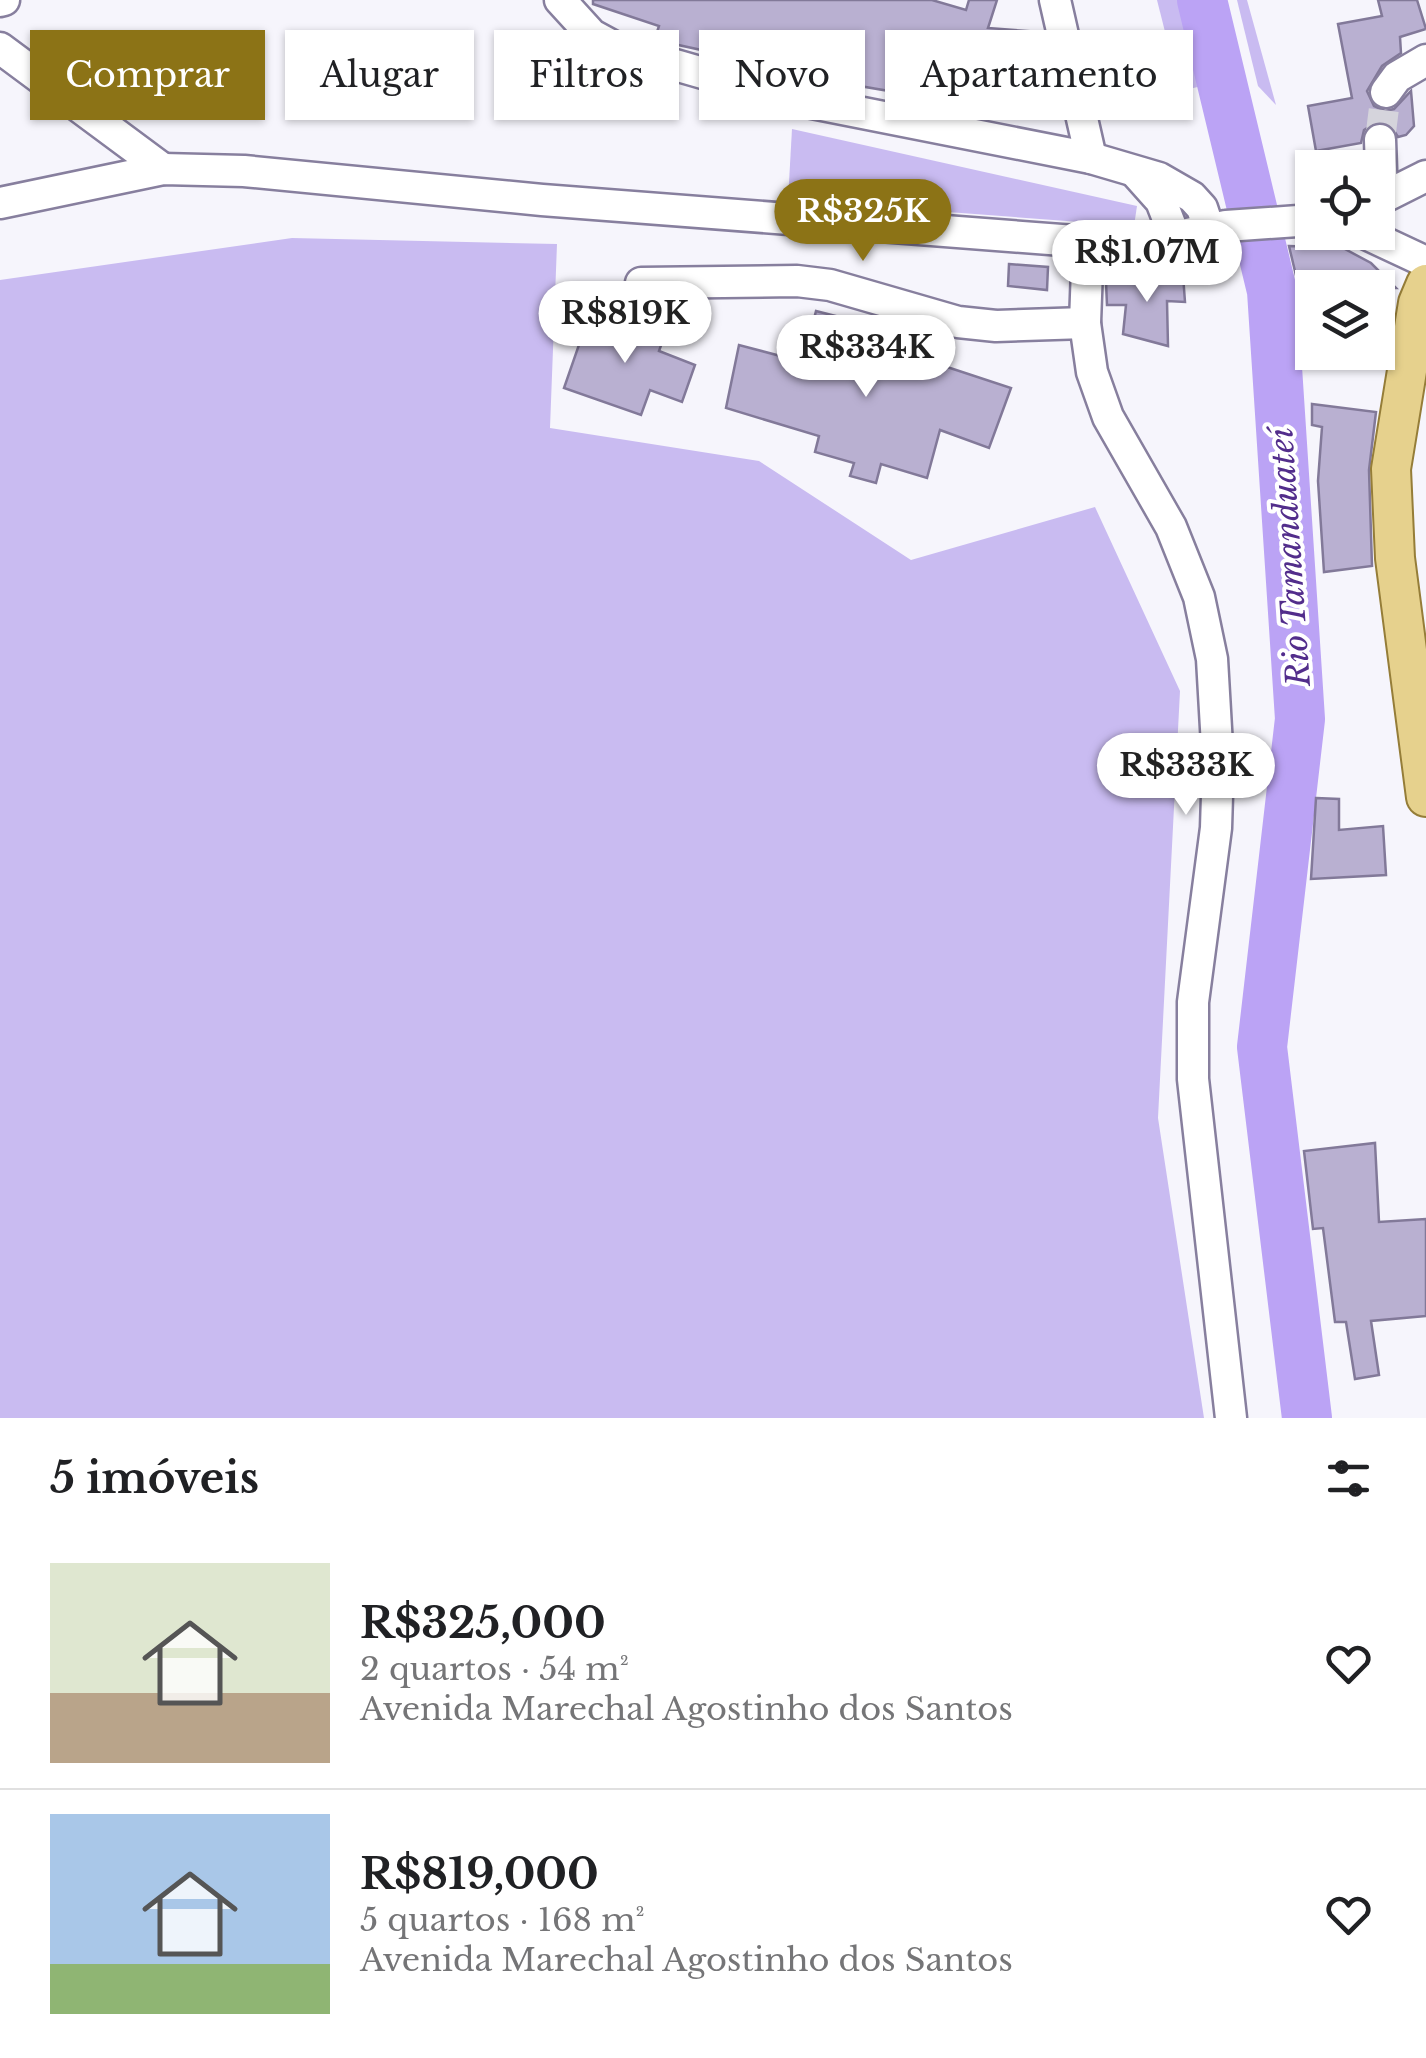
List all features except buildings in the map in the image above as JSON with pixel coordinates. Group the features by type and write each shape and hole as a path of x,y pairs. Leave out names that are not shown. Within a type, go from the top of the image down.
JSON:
{"main road":[{"path":"1426,284 1418,303 1391,469 1395,558 1426,798"}],"street":[{"path":"560,0 592,34 616,48 796,100 1091,158 1133,170 1179,186 1217,228"},
{"path":"1056,0 1091,158"},
{"path":"0,48 163,169"},
{"path":"1386,92 1397,77 1426,60"},
{"path":"1380,140 1380,150"},
{"path":"0,202 163,169 244,172 542,200 1088,242 1175,237 1217,228 1295,220"},
{"path":"1133,170 1161,201 1175,237"},
{"path":"1395,192 1426,176"},
{"path":"1088,242 1085,323 1092,372 1108,417 1171,527 1199,597 1212,659 1218,763 1216,828 1195,982 1193,1079 1231,1418"},
{"path":"1395,247 1426,262"},
{"path":"641,283 796,281 830,285 958,322 996,326 1085,323"}],"shaded area":[{"path":"1157,0 1192,0 1211,84 1193,88 1193,30 1165,30"},
{"path":"1237,0 1247,0 1276,105 1258,86"},
{"path":"792,129 1137,206 1134,226 788,200"},
{"path":"292,238 557,244 550,428 759,461 911,560 1095,507 1180,691 1158,1118 1204,1418 0,1418 0,280"}],"waterway":[{"name":"Rio Tamanduateí","path":"1202,0 1272,291 1300,719 1262,1047 1307,1418"}],"tunnel":[{"path":"1380,140 1386,92"}]}
